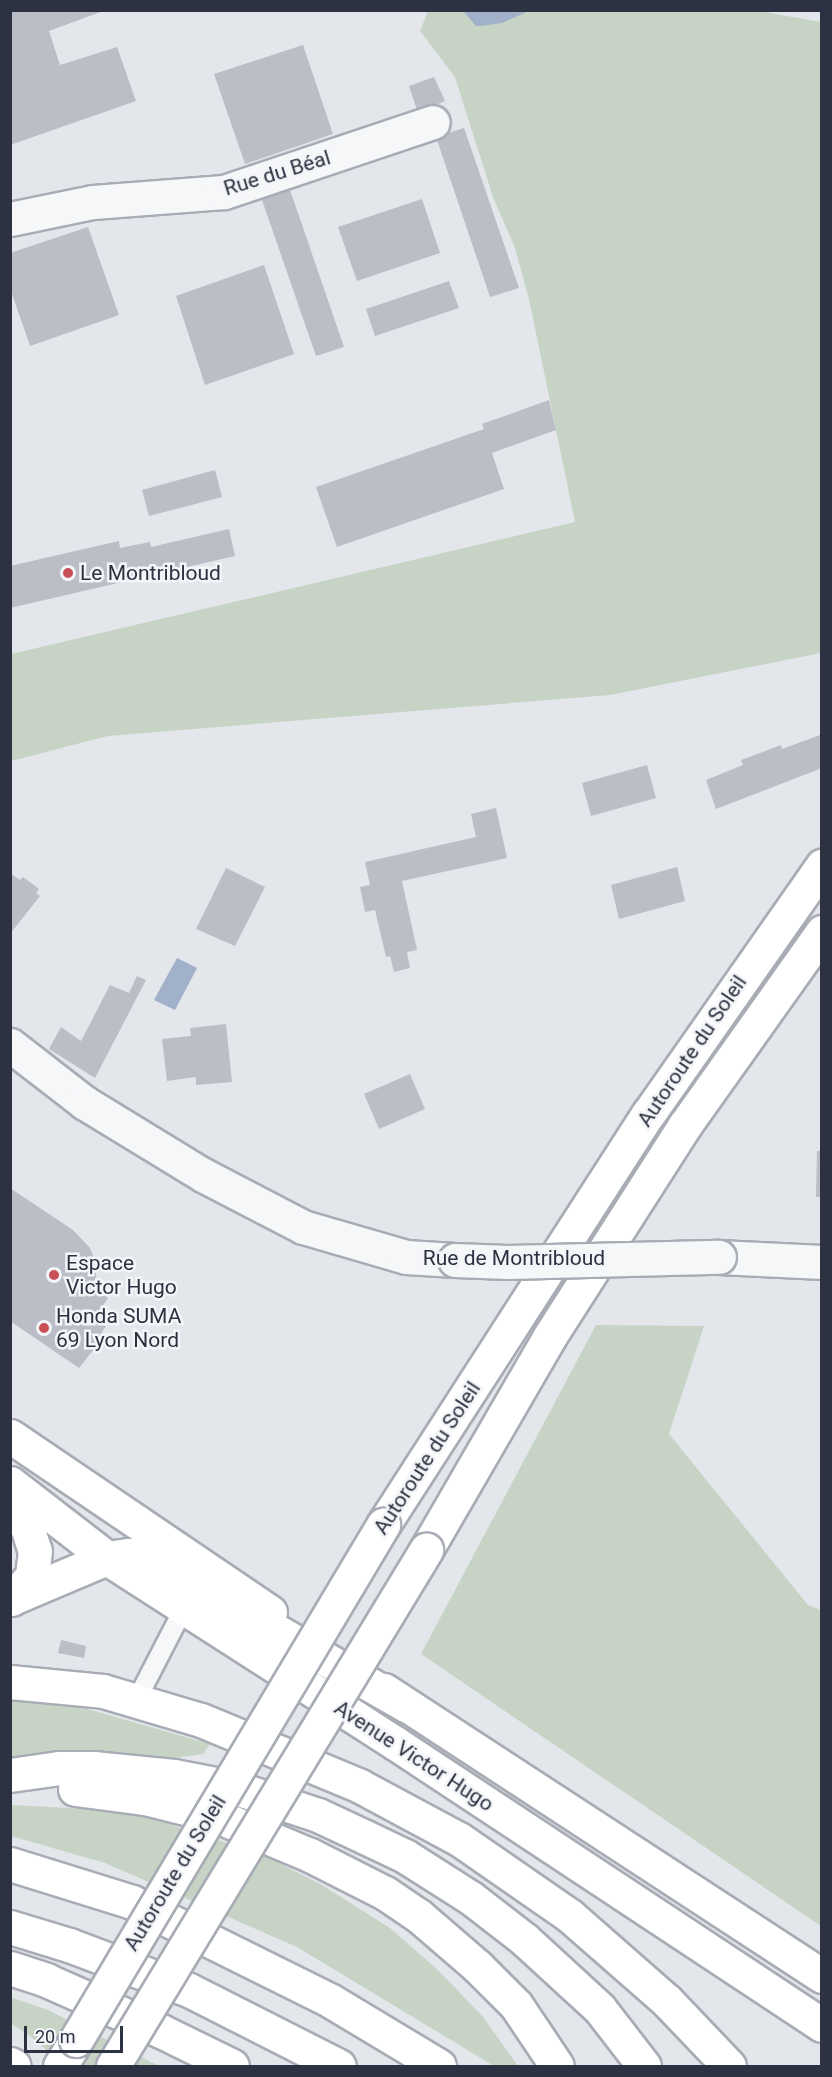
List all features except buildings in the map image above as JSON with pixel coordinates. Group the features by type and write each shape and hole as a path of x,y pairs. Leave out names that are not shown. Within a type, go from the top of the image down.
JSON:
{"main road":[{"name":"Autoroute du Soleil","path":"60,2067 383,1525 649,1113 822,866"},
{"name":"Autoroute du Soleil","path":"113,2067 426,1550 550,1336 659,1165 822,932"},
{"name":"Avenue Victor Hugo","path":"10,1436 407,1706 817,1975"},
{"name":"Avenue Victor Hugo","path":"10,1483 107,1558 395,1743 822,2025"},
{"path":"10,1505 27,1527 35,1551 32,1576 11,1599"},
{"path":"11,1599 107,1558 129,1555 156,1562 407,1706"},
{"path":"10,1682 103,1690 201,1720 360,1786 459,1839 586,1929 666,2000 729,2067"},
{"path":"10,1775 58,1768 93,1768 174,1776 236,1788 318,1815 405,1856 462,1892 524,1939 600,2009 644,2067"},
{"path":"10,1785 97,1790 145,1798 217,1816 310,1855 385,1893 419,1916 477,1966 516,2005 557,2067"},
{"path":"10,1864 132,1902 331,2001 439,2067"},
{"path":"10,1927 69,1945 189,1990 339,2067"},
{"path":"10,1968 46,1980 151,2026 232,2067"}],"street":[{"name":"Rue du Béal","path":"10,219 93,202 224,192 433,122"},
{"name":"Rue de Montribloud","path":"10,1045 86,1103 203,1175 303,1227 406,1257 508,1262 719,1257 822,1262"}],"lane":[{"path":"136,1701 184,1608"}],"green space":[{"path":"753,10 821,22 821,653 610,695 108,736 11,761 11,654 575,522 529,299 515,248 493,197 455,77 420,31 428,11"},
{"path":"596,1325 704,1326 669,1434 808,1605 821,1610 821,1926 421,1654"},
{"path":"11,1699 56,1700 210,1744 203,1754 160,1760 105,1755 11,1758"},
{"path":"10,1805 130,1811 263,1855 322,1885 390,1928 439,1971 483,2017 518,2066 494,2066 297,1947 105,1863 11,1836"},
{"path":"10,1997 48,2010 159,2066 65,2066 29,2035 11,2024"}],"water":[{"path":"463,11 529,11 502,23 476,26"},
{"path":"177,958 197,968 175,1010 154,1000"}],"place":[{"name":"Le Montribloud","path":"68,573"},
{"name":"Espace Victor Hugo","path":"54,1275"},
{"name":"Honda SUMA 69 Lyon Nord","path":"44,1328"}]}
